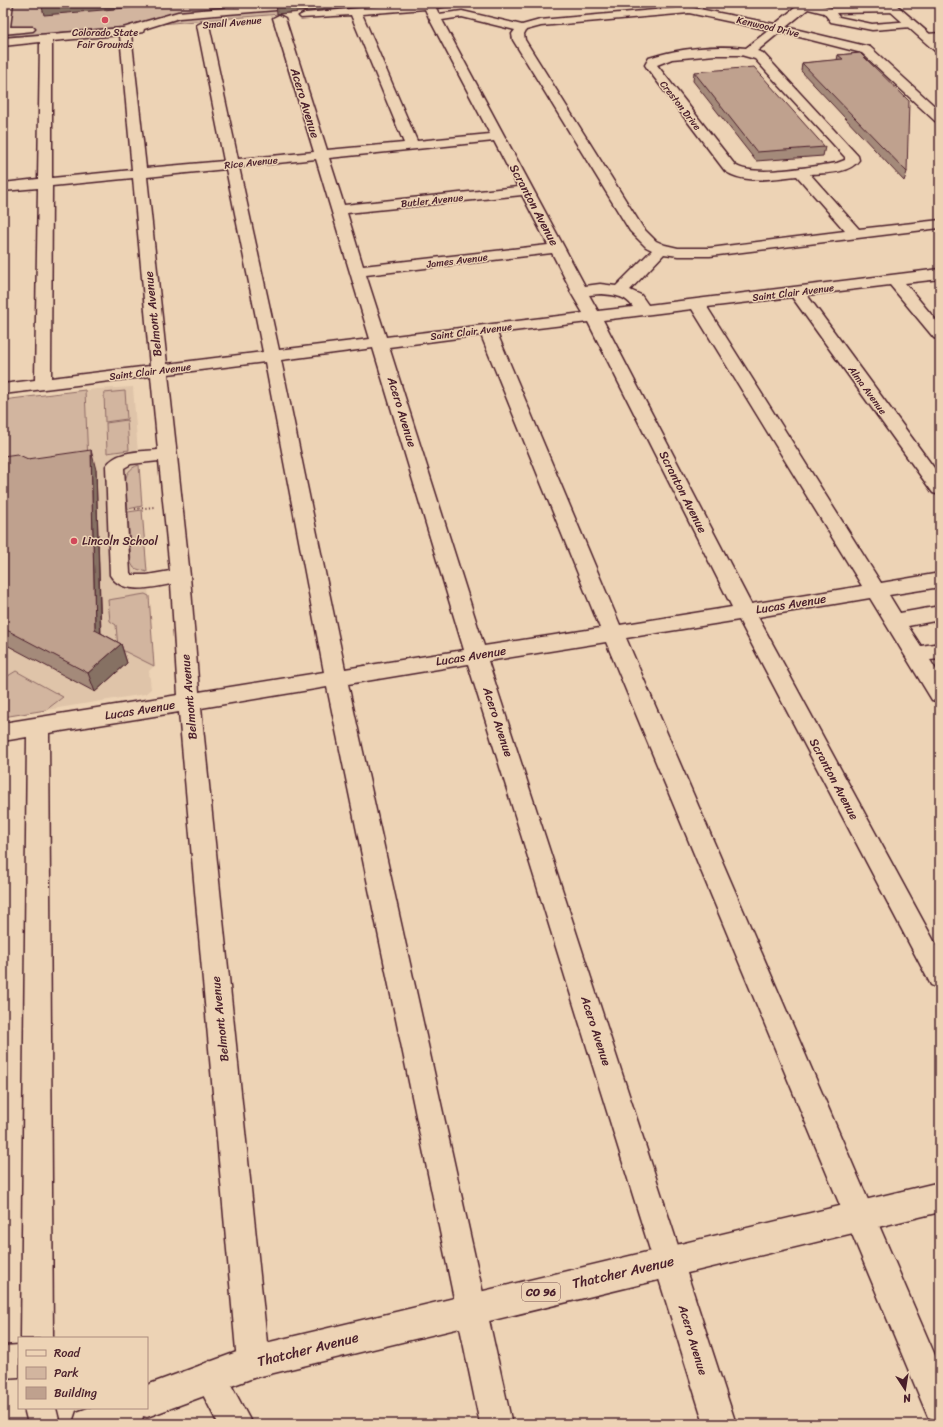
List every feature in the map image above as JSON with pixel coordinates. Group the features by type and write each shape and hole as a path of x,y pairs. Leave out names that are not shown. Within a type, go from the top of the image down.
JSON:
{"street":[{"path":"7,3 4,31 179,21 257,6 324,3"},
{"path":"179,21 210,3"},
{"path":"749,52 807,4 828,10 874,11 891,7 940,48"},
{"name":"Kenwood Drive","path":"432,12 462,7 522,28 540,23 689,10 704,11 866,50 940,118"},
{"path":"3,42 46,38 123,24 162,8"},
{"path":"828,10 835,20 872,28 912,24"},
{"path":"874,11 891,26"},
{"path":"355,12 412,146"},
{"name":"Small Avenue","path":"272,19 355,12 432,12"},
{"name":"Scranton Avenue","path":"432,12 557,248 578,291 593,316 745,612 940,977"},
{"name":"Acero Avenue","path":"272,19 321,154 339,210 476,655 720,1424"},
{"name":"Belmont Avenue","path":"123,24 180,576 189,702 253,1362"},
{"path":"206,25 232,164 336,678 496,1424"},
{"path":"522,28 518,34 519,40 637,231 651,244 662,249 678,252 710,252 940,224"},
{"path":"927,37 940,36"},
{"path":"43,384 46,38"},
{"name":"Creston Drive","path":"732,51 749,52 759,56 852,160 850,163 838,167 754,176 745,176 733,171 651,64 653,61 666,57 732,51"},
{"name":"Rice Avenue","path":"3,187 498,137"},
{"path":"800,171 854,234"},
{"name":"Butler Avenue","path":"339,210 526,190"},
{"name":"James Avenue","path":"358,271 557,248"},
{"path":"620,291 662,249"},
{"name":"Saint Clair Avenue","path":"3,389 940,274"},
{"path":"893,279 940,335"},
{"path":"578,291 600,289 620,291 635,298 643,310"},
{"name":"Alma Avenue","path":"796,291 940,489"},
{"path":"697,304 874,591 940,694"},
{"path":"487,329 613,633 940,1405"},
{"path":"168,454 126,460 117,464 114,470 121,578 126,581 136,582 180,576"},
{"name":"Lucas Avenue","path":"3,732 940,580"},
{"path":"894,621 940,613"},
{"path":"915,655 940,651"},
{"path":"37,1337 38,726"},
{"name":"Thatcher Avenue","path":"148,1402 253,1362 472,1308 940,1197"},
{"path":"3,1362 18,1361"},
{"path":"210,1377 236,1424"},
{"path":"40,1409 44,1424"},
{"path":"89,1424 127,1409"}],"path":[{"path":"116,512 172,504"}],"shaded area":[{"name":"Lincoln School","path":"133,387 154,666 149,671 151,689 145,694 3,717 3,400 97,389"}],"green space":[{"name":"Colorado State Fair Grounds","path":"3,3 413,3 3,37"},
{"path":"85,390 88,462 3,473 3,400"},
{"path":"125,391 127,419 105,422 104,393"},
{"path":"127,420 129,450 107,453 106,423"},
{"path":"139,465 142,506 128,509 125,489 126,477 133,468"},
{"path":"142,510 147,572 134,568 131,563 128,512"},
{"path":"145,594 149,596 154,666 118,648 116,625 110,621 108,600"},
{"path":"16,671 63,697 46,710 3,717 3,679"}],"building":[{"path":"860,53 909,101 907,172 802,63 843,59 838,55"},
{"path":"754,67 825,147 757,152 694,72"},
{"path":"91,450 95,630 121,644 88,673 3,628 3,456 17,454 28,459"}],"place":[{"name":"Colorado State Fair Grounds","path":"105,20"},
{"name":"Lincoln School","path":"74,541"}]}
